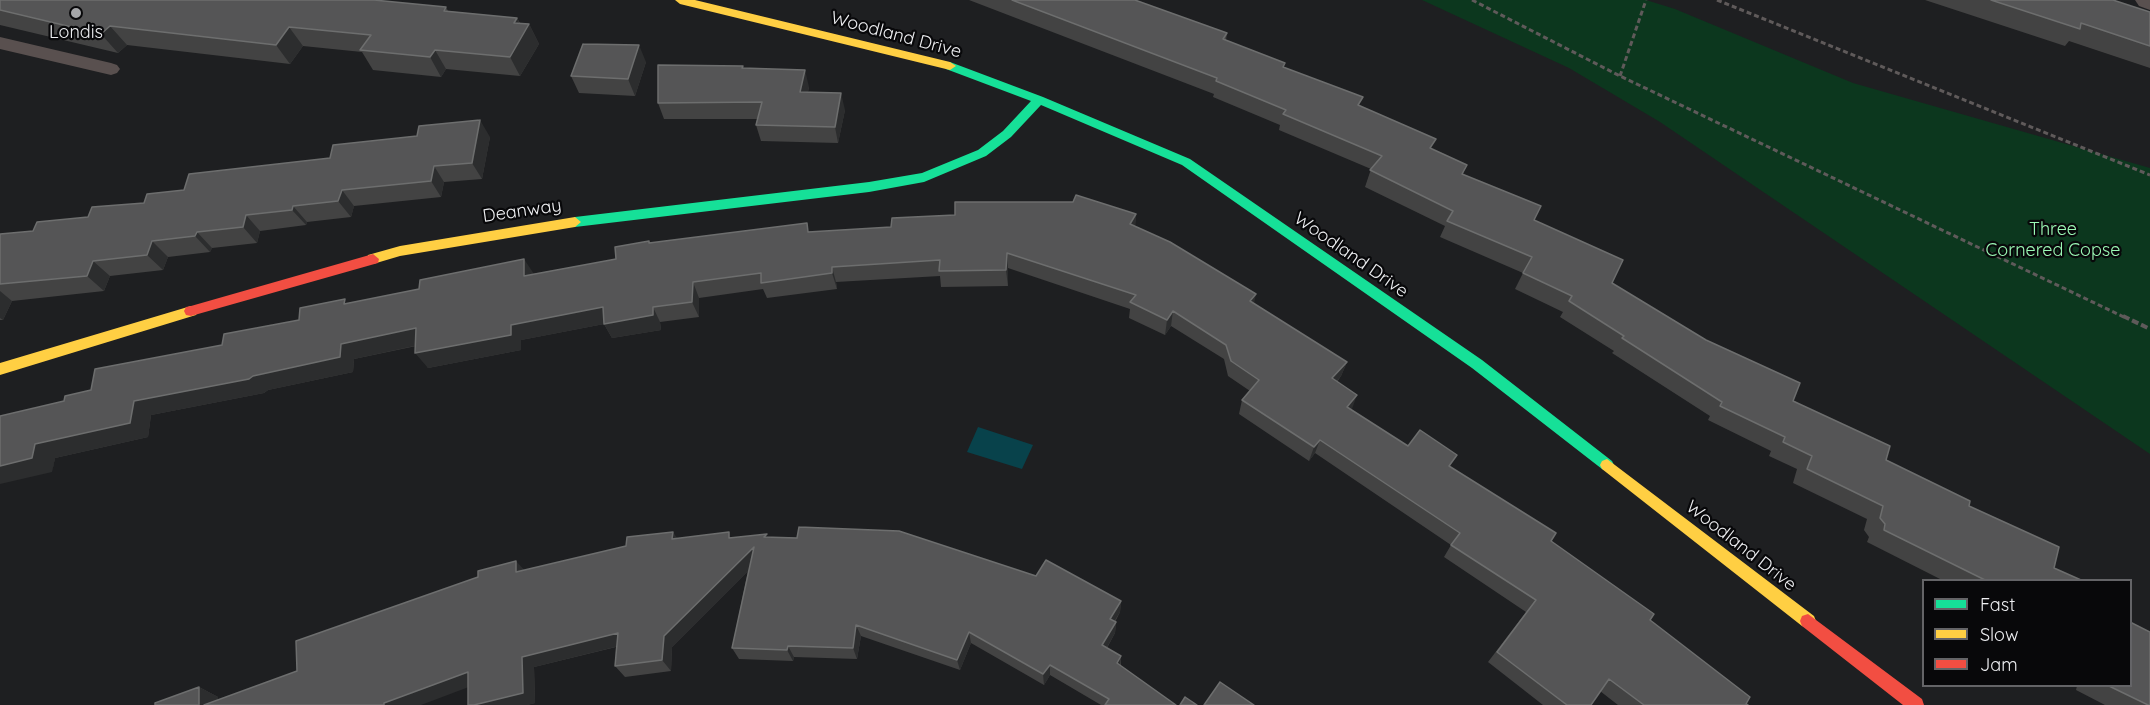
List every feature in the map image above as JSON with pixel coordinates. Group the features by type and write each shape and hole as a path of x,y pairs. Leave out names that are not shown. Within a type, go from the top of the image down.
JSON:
{"street":[{"name":"Woodland Drive","path":"680,0 943,63 1039,100 1186,162 1477,364 1916,705"},
{"name":"Deanway","path":"0,369 400,251 566,223 869,188 924,177 982,153 1007,134 1039,100"}],"lane":[{"path":"0,43 111,69"}],"path":[{"path":"1472,0 1620,76 2150,329"},
{"path":"1620,76 1646,0"},
{"path":"1717,0 2150,175"}],"green space":[{"name":"Three Cornered Copse","path":"1422,0 1646,0 1675,9 1853,83 2150,168 2150,454 1660,122 1569,68"}],"water":[{"path":"978,427 1033,445 1022,469 967,452"}],"building":[{"path":"0,0 374,0 446,7 444,11 517,18 514,23 529,24 510,57 435,50 430,57 360,50 371,35 289,27 276,45 110,26 101,34 0,10"},
{"path":"1012,0 1135,0 1227,33 1223,39 1285,63 1283,67 1363,97 1358,105 1436,139 1430,148 1467,165 1462,174 1541,206 1534,220 1623,260 1612,283 1706,340 1800,383 1793,401 1890,446 1886,460 1970,501 1969,506 2059,547 2054,568 2079,579 1983,579 1884,530 1885,524 1880,518 1883,506 1807,469 1812,456 1783,442 1785,437 1720,406 1722,402 1569,301 1572,296 1523,273 1532,257 1447,221 1453,211 1370,170 1382,156 1283,114 1286,110 1216,81 1217,78"},
{"path":"1991,0 2113,0 2150,12 2150,46 2081,23 2080,29"},
{"path":"583,44 639,45 628,79 571,76"},
{"path":"658,65 743,66 742,68 805,70 800,92 841,93 835,127 756,125 762,102 658,103"},
{"path":"480,120 472,163 434,166 431,181 342,190 338,201 293,206 292,210 246,215 243,227 197,232 195,236 152,241 147,255 93,261 87,276 0,284 0,234 33,231 37,222 88,217 92,207 144,203 147,194 184,190 189,174 330,158 333,145 417,136 419,126"},
{"path":"1076,195 1136,214 1130,224 1170,242 1256,294 1250,301 1347,362 1332,378 1357,395 1347,407 1408,446 1420,430 1457,455 1449,466 1556,533 1551,541 1654,614 1650,620 1750,697 1746,704 1748,705 1644,705 1609,679 1591,705 1567,705 1497,652 1536,600 1451,545 1460,533 1320,440 1314,447 1242,400 1259,380 1231,361 1226,345 1173,311 1167,320 1130,302 1136,295 1007,253 1006,270 939,271 940,260 832,267 832,273 761,283 761,273 693,282 692,302 653,307 653,315 604,324 603,307 511,325 511,335 415,353 416,328 341,344 340,357 253,376 249,379 134,401 130,423 35,444 32,458 0,466 0,416 64,401 65,396 91,390 95,369 222,345 224,334 299,320 300,308 345,299 344,304 419,289 420,280 524,259 524,276 616,259 615,247 649,241 649,243 807,223 808,232 891,227 892,218 955,215 955,202 1073,202"},
{"path":"799,527 899,531 1036,576 1046,560 1121,601 1110,619 1116,622 1102,645 1121,656 1117,663 1176,705 1105,705 1109,699 1050,665 1043,674 969,632 957,660 856,625 853,648 788,646 787,650 732,648 754,547 664,636 662,660 615,666 618,633 522,657 523,693 474,705 468,705 468,672 384,703 384,705 204,705 297,671 296,641 478,577 478,571 516,561 516,572 626,546 627,537 673,532 672,539 729,532 729,538 767,534 764,537 797,538"},
{"path":"2132,623 2150,632 2150,705 2111,687 2132,687"},
{"path":"1220,682 1254,705 1204,705"},
{"path":"199,687 199,705 155,705 155,703"},
{"path":"1185,697 1197,705 1180,705"}],"traffic: fast":[{"path":"950,66 1039,100 1186,162 1477,364 1607,465"},
{"path":"575,222 869,187 924,177 982,153 1007,134 1039,100"}],"traffic: slow":[{"path":"680,0 950,66"},
{"path":"373,259 400,251 575,222"},
{"path":"0,369 191,311"},
{"path":"1607,465 1808,621"}],"traffic: jam":[{"path":"191,311 373,259"},
{"path":"1808,621 1916,705"}],"place":[{"name":"Londis","path":"76,13"}]}
